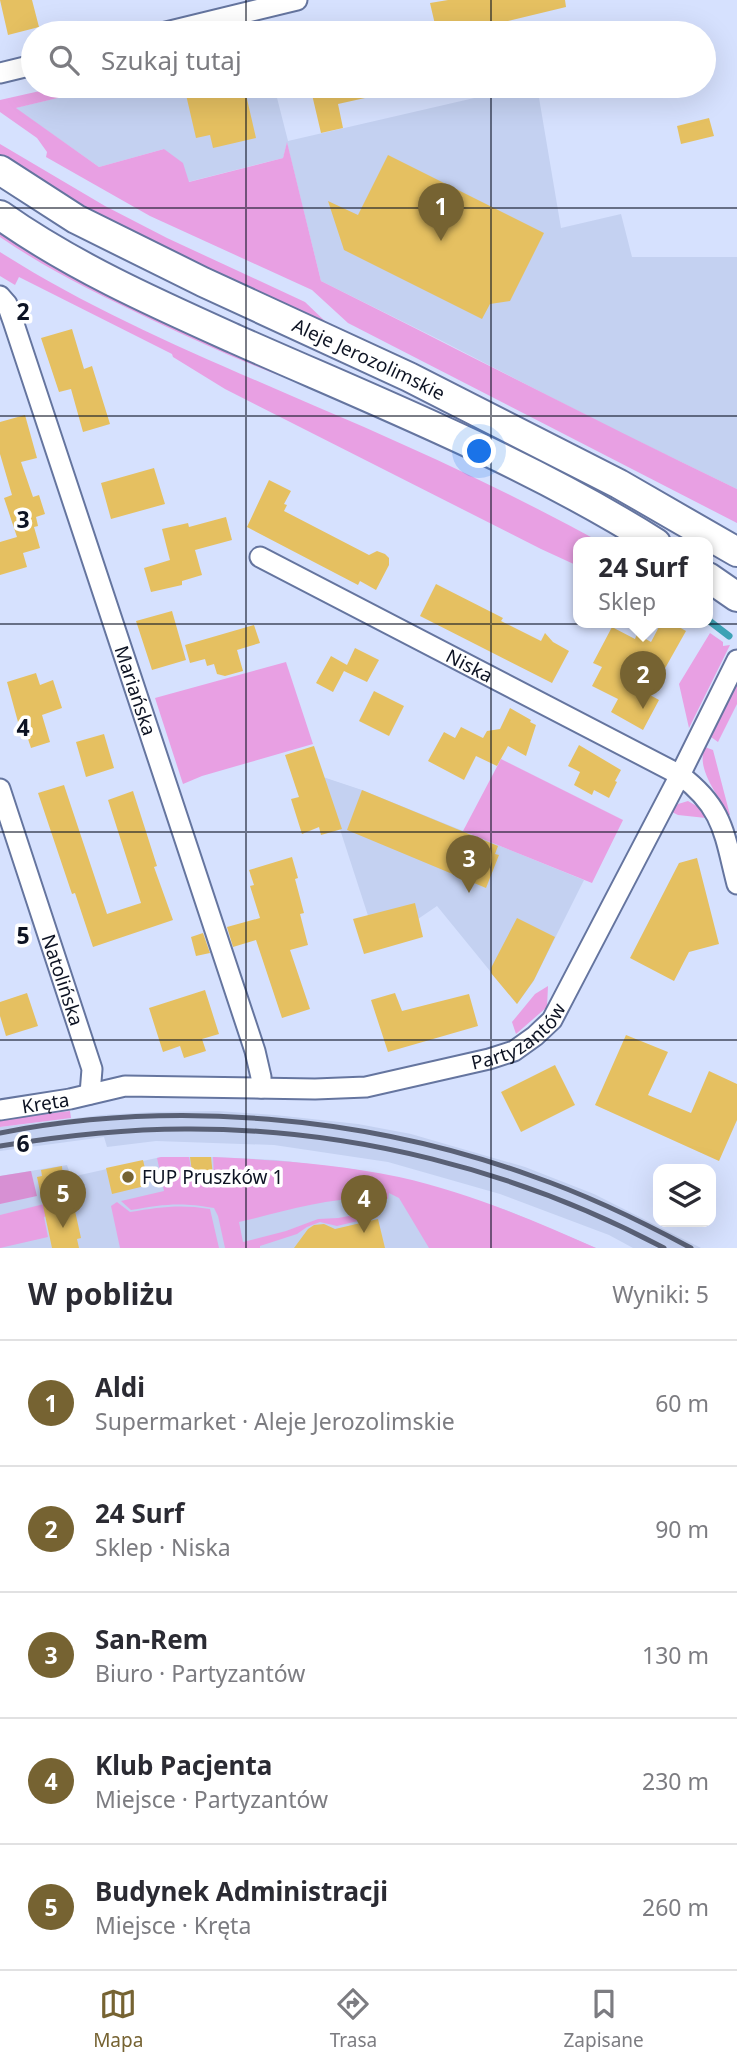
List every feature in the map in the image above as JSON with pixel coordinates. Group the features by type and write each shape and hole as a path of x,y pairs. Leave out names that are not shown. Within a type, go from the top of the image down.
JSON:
{"main road":[{"name":"Aleje Jerozolimskie","path":"0,170 76,219 202,282 409,377 619,484 711,537"},
{"name":"Aleje Jerozolimskie","path":"0,215 98,273 193,320 523,469 647,537"},
{"name":"Aleje Jerozolimskie","path":"713,538 737,552"},
{"path":"713,580 737,597"}],"street":[{"path":"211,21 297,0"},
{"path":"0,73 21,68"},
{"name":"Mariańska","path":"0,296 13,321 254,1051 261,1088"},
{"name":"Niska","path":"260,557 680,775 701,792 717,815 724,830 737,884"},
{"name":"Partyzantów","path":"90,1094 136,1085 315,1089 366,1087 514,1051 552,1020 737,660"},
{"name":"Natolińska","path":"0,789 92,1069 90,1094"},
{"name":"Kręta","path":"0,1110 90,1094"}],"shaded area":[{"path":"21,95 21,98 58,98 16,108 99,167 164,149 183,163 189,182 283,158 287,142 321,281 737,489 737,523 348,323 312,290 150,216 46,157 47,152 37,138 0,112 0,100"},
{"path":"57,98 277,98 288,141 474,98 539,98 561,228 621,214 632,257 737,257 737,489 321,281 287,143 283,158 188,182 164,149 99,167 15,108"},
{"path":"0,144 105,206 305,302 328,324 201,267 119,226 0,155"},
{"path":"0,232 104,293 176,329 286,378 202,343 94,291 18,249 0,237"},
{"path":"0,252 115,316 424,454 591,537 573,537 573,564 225,389 172,354 19,277 15,285 0,276"},
{"path":"710,633 723,642 723,646 730,645 689,728 679,684"},
{"path":"286,662 313,744 183,784 155,698"},
{"path":"737,683 737,704 718,742 711,735"},
{"path":"705,747 713,750 730,815 709,782 703,764"},
{"path":"501,759 623,820 592,883 463,831"},
{"path":"323,777 362,790 584,880 533,982 517,1004 437,906 418,919 373,931"},
{"path":"688,801 700,808 706,818 672,812 678,804"},
{"path":"548,986 547,1007 516,1034 512,1022 535,994"},
{"path":"70,1111 71,1118 0,1127 0,1119"},
{"path":"218,1111 275,1115 358,1124 411,1134 525,1167 594,1194 653,1224 653,1227 659,1227 701,1248 633,1248 609,1235 500,1194 388,1162 274,1145 156,1141 107,1147 104,1137 0,1151 0,1127 153,1112"},
{"path":"161,1157 276,1160 400,1178 506,1210 596,1248 0,1248 0,1176 67,1165 71,1177"},
{"path":"189,1157 193,1179 214,1177 213,1157 330,1166 399,1177 475,1199 596,1248 429,1248 399,1198 389,1193 388,1199 331,1201 239,1222 243,1242 318,1219 377,1211 379,1216 337,1226 320,1222 260,1248 225,1248 214,1208 172,1204 131,1210 121,1201 164,1191 157,1158"},
{"path":"31,1171 37,1196 0,1204 0,1176"},
{"path":"80,1195 82,1206 44,1217 48,1237 0,1248 0,1215"},
{"path":"117,1202 130,1212 170,1207 210,1209 219,1248 120,1248 111,1206"}],"building":[{"path":"0,0 32,0 37,21 21,21 21,32 8,35"},
{"path":"448,0 565,0 566,7 508,21 434,21 430,3"},
{"path":"187,98 247,98 256,138 213,148 210,135 196,138"},
{"path":"313,98 365,98 338,104 343,128 321,133"},
{"path":"709,118 714,136 681,144 677,126"},
{"path":"388,155 544,233 510,301 490,304 482,319 344,250 328,201 358,215"},
{"path":"72,329 84,369 92,366 110,424 83,432 71,389 59,392 41,338"},
{"path":"25,415 37,458 21,462 33,497 39,495 45,514 36,517 38,526 34,527 40,548 23,553 27,567 0,575 0,542 17,537 4,498 12,495 0,454 0,422"},
{"path":"154,468 165,504 111,519 101,483"},
{"path":"269,480 291,491 284,504 287,505 284,511 369,555 377,551 389,558 389,565 376,590 360,581 358,585 247,527"},
{"path":"226,517 232,540 195,550 202,575 182,581 182,585 151,592 144,568 170,560 162,529 188,523 189,527"},
{"path":"436,584 541,641 545,633 553,642 569,651 552,683 420,616"},
{"path":"172,611 186,660 152,670 136,621"},
{"path":"254,625 260,643 237,650 243,671 225,676 217,674 214,664 207,666 205,659 190,663 185,645"},
{"path":"611,628 635,639 637,634 651,642 658,628 681,628 686,631 650,695 659,700 643,730 611,712 618,699 592,686 602,667 593,663"},
{"path":"355,648 379,660 367,682 344,671 333,692 316,683 331,656 347,665"},
{"path":"36,673 40,685 53,680 62,708 42,715 50,742 31,748 22,721 18,722 7,682"},
{"path":"374,691 404,706 389,736 359,721"},
{"path":"510,708 536,725 526,756 508,746 497,766 476,756 464,780 428,761 444,732 455,738 461,727 483,738 487,731 500,729"},
{"path":"104,734 114,768 86,777 76,742"},
{"path":"579,745 621,770 609,798 594,790 592,795 574,785 580,772 568,766"},
{"path":"314,746 342,829 321,835 319,827 302,834 291,799 299,797 285,755"},
{"path":"64,785 107,914 141,903 108,800 133,791 157,866 154,867 173,920 93,947 38,793"},
{"path":"362,790 498,846 495,854 499,855 486,888 347,830"},
{"path":"292,857 304,913 300,914 308,945 290,950 310,1009 282,1018 256,940 233,947 227,927 260,918 250,886 254,885 249,870"},
{"path":"697,858 719,944 689,952 674,981 630,958 679,863"},
{"path":"415,903 423,937 364,954 353,919"},
{"path":"517,918 555,937 534,980 517,1004 491,973 491,968"},
{"path":"203,933 210,953 196,956 191,937"},
{"path":"205,990 219,1034 202,1039 206,1051 184,1058 180,1046 163,1052 149,1008"},
{"path":"27,993 38,1026 6,1036 0,1016 0,1002"},
{"path":"395,993 402,1011 469,994 478,1026 388,1052 371,1000"},
{"path":"626,1035 668,1052 648,1095 691,1113 709,1071 737,1084 737,1120 719,1161 595,1105"},
{"path":"555,1065 575,1105 521,1132 501,1092"},
{"path":"190,1157 211,1157 213,1176 193,1179"},
{"name":"FUP Pruszków 1","path":"143,1160 149,1185 112,1194 106,1168"},
{"path":"62,1166 66,1214 75,1211 81,1238 77,1239 79,1248 52,1248 37,1177 42,1176 41,1170"},
{"path":"378,1219 385,1248 294,1248 314,1225 324,1224 335,1229"}],"waterway":[{"path":"713,624 729,636"}],"railway":[{"path":"0,1133 133,1117 269,1119 336,1127 403,1139 532,1176 613,1209 691,1248"},
{"path":"0,1146 139,1130 247,1131 309,1136 432,1159 492,1176 551,1196 664,1248"}],"place":[{"name":"Aldi","path":"441,241"},
{"name":"24 Surf","path":"643,709"},
{"name":"San-Rem","path":"469,893"},
{"name":"FUP Pruszków 1","path":"128,1177"},
{"name":"Budynek Administracji","path":"63,1228"},
{"name":"Klub Pacjenta","path":"364,1233"}]}
